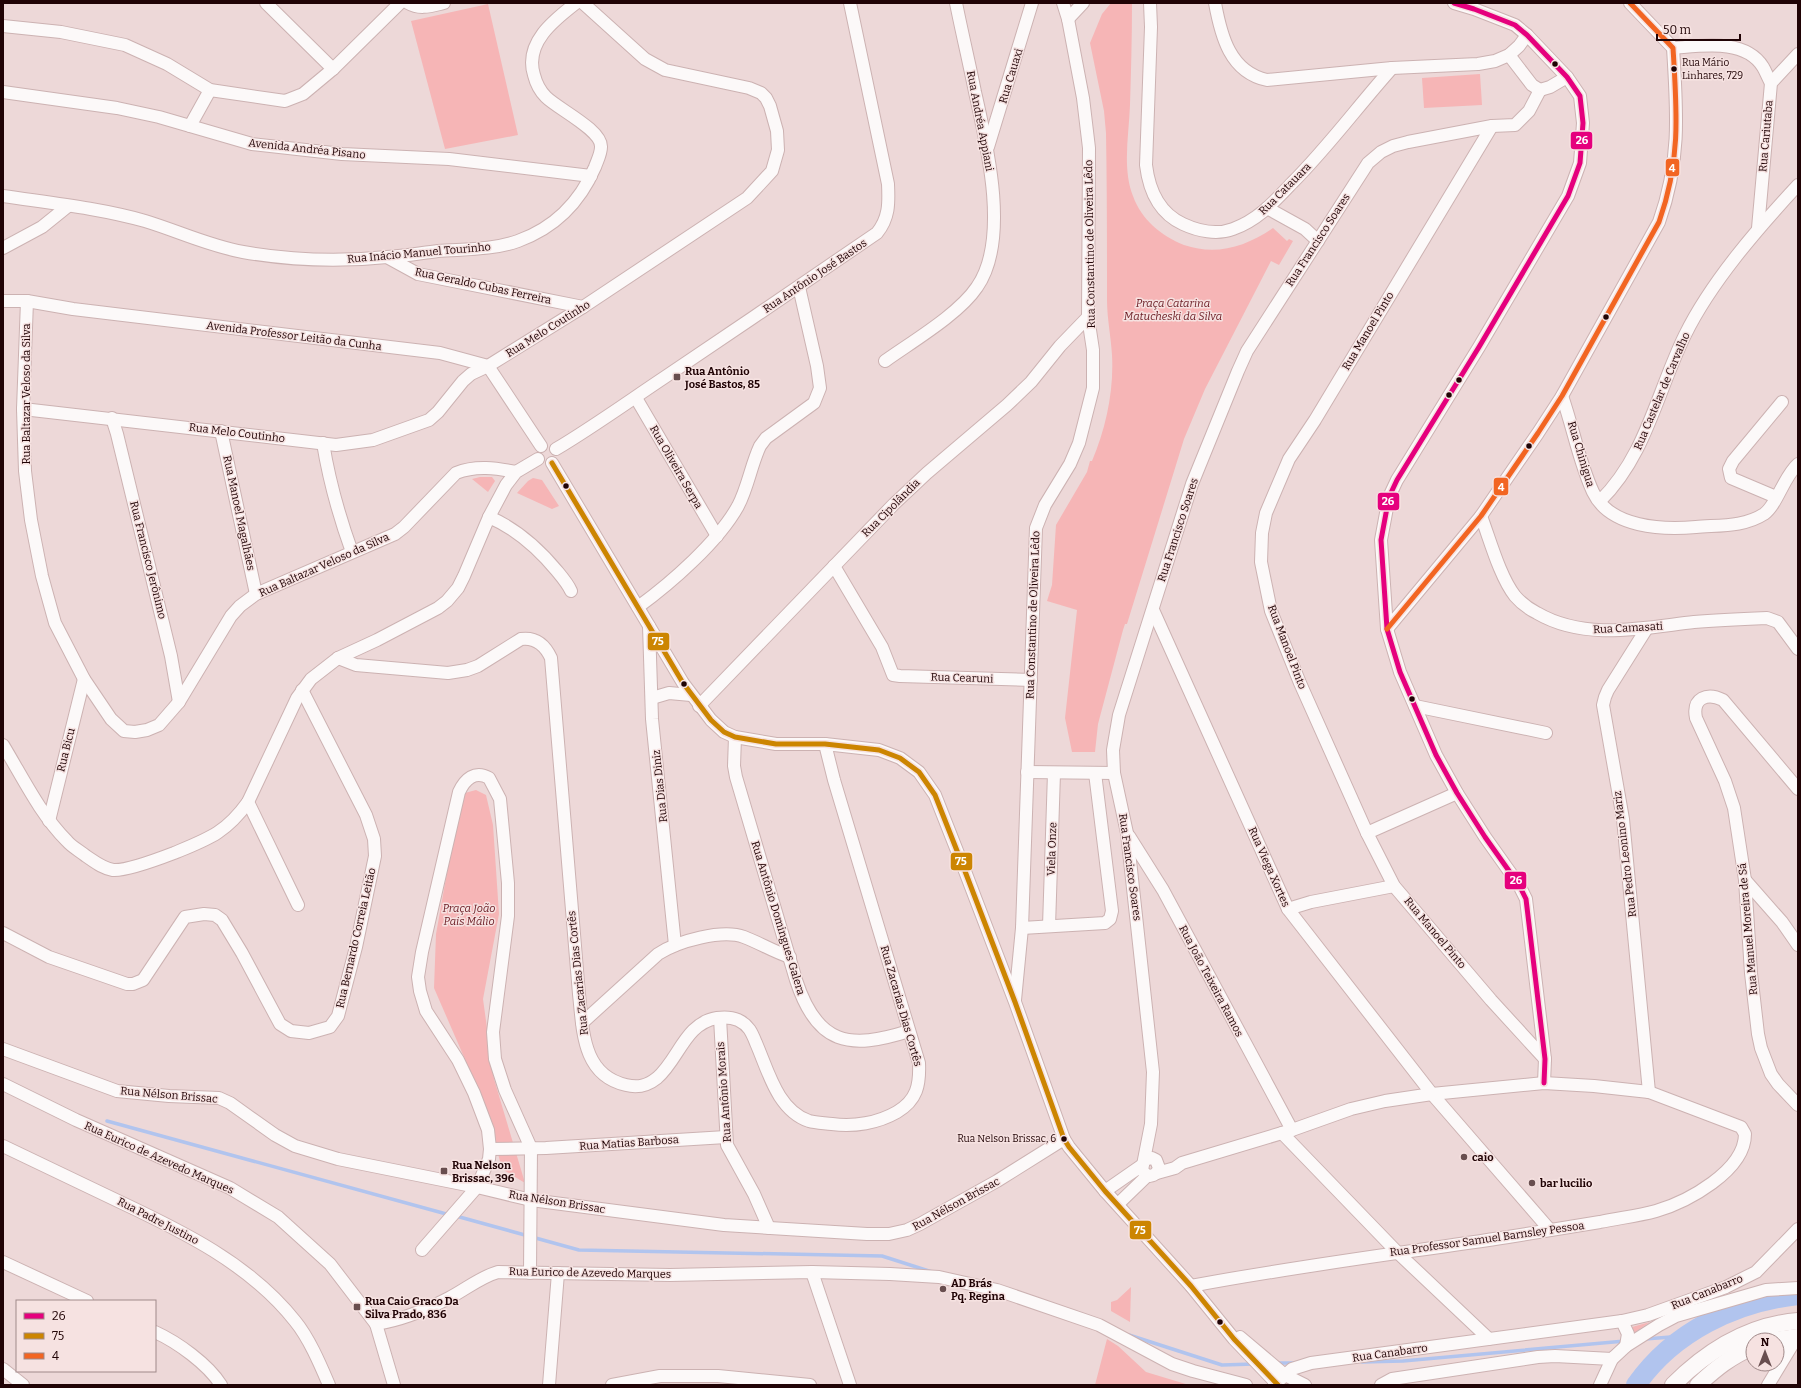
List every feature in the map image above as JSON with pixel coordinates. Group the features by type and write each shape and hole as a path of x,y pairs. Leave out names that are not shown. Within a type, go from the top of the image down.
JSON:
{"main road":[{"path":"1673,1385 1706,1356 1736,1338 1761,1327 1798,1332"},
{"path":"1785,1336 1798,1332"},
{"path":"1698,1385 1717,1367 1745,1350"}],"street":[{"path":"266,3 333,69"},
{"path":"3,26 61,32 125,45 167,64 210,90 285,101 303,94 333,69 400,3"},
{"path":"408,3 414,7 428,7 444,3"},
{"name":"Rua Inácio Manuel Tourinho","path":"3,196 87,208 144,221 211,244 241,252 331,260 387,257 499,246 518,241 533,235 563,215 583,190 591,176 601,148 600,141 592,130 547,98 540,90 535,80 531,62 532,55 541,36 576,3"},
{"name":"Rua Melo Coutinho","path":"23,409 112,418 336,445 373,440 429,420 438,412 463,381 471,374 488,366 583,307 747,198 772,171 778,150 775,119 768,102 760,93 749,88 665,70 655,65 645,59 584,3"},
{"name":"Rua Antônio José Bastos","path":"556,449 636,398 660,380 799,287 877,233 883,225 888,215 888,184 850,3"},
{"name":"Rua Andréa Appiani","path":"885,361 953,312 977,288 984,276 991,256 994,234 990,164 956,3"},
{"name":"Rua Cauaxi","path":"987,148 1032,3"},
{"name":"Rua Constantino de Oliveira Lêdo","path":"1015,1002 1022,928 1036,528 1045,505 1070,464 1079,444 1086,420 1093,380 1093,350 1088,317 1089,148 1083,98 1068,19 1063,3"},
{"path":"1068,19 1083,3"},
{"name":"Rua Catauara","path":"1150,3 1151,27 1146,165 1148,180 1152,192 1159,204 1177,221 1189,227 1205,231 1221,232 1232,230 1257,217 1320,155 1392,68"},
{"path":"1215,3 1220,28 1228,49 1242,67 1252,76 1267,80 1392,68 1478,64 1495,61 1509,55 1520,46 1527,35"},
{"path":"1454,3 1474,6 1515,25 1527,35 1566,77 1580,96 1583,122 1580,163 1568,196 1480,347 1397,480 1389,497 1381,540 1387,629 1400,672 1436,755 1457,793 1485,838 1519,885 1526,899 1545,1059 1544,1083"},
{"path":"1387,629 1481,516 1562,396 1659,222 1666,201 1674,165 1677,125 1674,48 1630,3"},
{"path":"1674,48 1723,45 1738,48 1752,56 1762,65 1771,83 1798,54"},
{"path":"1509,55 1532,85 1540,90 1550,87 1566,77"},
{"name":"Rua Cariutaba","path":"1758,228 1771,83"},
{"path":"190,126 210,90"},
{"name":"Rua Francisco Soares","path":"1151,1166 1150,1130 1153,1105 1154,1072 1127,833 1114,773 1113,750 1118,715 1153,610 1192,484 1247,351 1368,163 1381,152 1393,146 1408,142 1492,126 1514,125 1529,111 1540,90"},
{"name":"Avenida Andréa Pisano","path":"3,92 117,108 190,126 252,144 342,154 449,159 591,176"},
{"name":"Rua Manoel Pinto","path":"1492,126 1315,420 1289,459 1266,513 1262,533 1261,562 1271,611 1300,683 1366,833 1394,886 1491,1000 1545,1059"},
{"name":"Rua Castelar de Carvalho","path":"1600,501 1614,487 1635,456 1685,335 1709,295 1758,228 1798,185"},
{"path":"3,248 42,227 68,206"},
{"path":"1267,208 1305,229 1318,241"},
{"name":"Rua Geraldo Cubas Ferreira","path":"387,257 418,274 583,307"},
{"path":"638,606 657,593 717,536 737,506 760,446 766,438 814,403 818,396 820,388 817,366 799,287"},
{"name":"Avenida Professor Leitão da Cunha","path":"3,300 27,301 81,310 440,353 488,366"},
{"name":"Rua Baltazar Veloso da Silva","path":"27,301 23,409 25,471 31,520 42,576 55,623 84,679 111,719 124,731 135,732 148,730 159,725 179,702 231,616 240,606 256,594 395,534 404,527 456,473 467,469 482,467 516,472"},
{"name":"Rua Cipolândia","path":"699,706 834,566 927,473 1007,405 1031,382 1088,317"},
{"path":"488,366 542,446"},
{"name":"Rua Chinigua","path":"1562,396 1593,493 1610,511 1635,524 1664,528 1745,523 1755,520 1766,512 1776,497"},
{"name":"Rua Oliveira Serpa","path":"636,398 717,536"},
{"path":"1782,402 1733,461 1729,469 1731,478 1776,497 1789,474 1798,464"},
{"name":"Rua Francisco Jerônimo","path":"112,418 171,656 179,702"},
{"name":"Rua Manoel Magalhães","path":"221,431 256,594"},
{"path":"323,443 327,466 343,527 352,552"},
{"path":"547,444 556,449 556,460 552,463 542,463 538,459 537,452 542,446 547,444"},
{"path":"3,745 49,821 68,843 98,865 106,868 122,869 168,856 212,837 225,828 248,802 302,690 318,671 338,658 377,640 438,608 447,601 458,588 489,517 506,485 516,472 538,459"},
{"path":"552,463 691,695 718,727 735,737 776,744 825,744 878,750 890,753 912,766 927,782 935,795 1015,1002 1064,1139 1105,1191 1191,1286 1276,1385 1286,1374"},
{"name":"Rua Camasati","path":"1481,516 1506,584 1516,597 1528,608 1544,617 1577,628 1593,630 1647,628 1696,622 1767,618 1778,622 1798,649"},
{"path":"489,517 508,526 538,549 558,572 571,591"},
{"name":"Rua Cearuni","path":"834,566 882,647 893,675 1031,680"},
{"name":"Rua Viega Xortes","path":"1153,610 1288,909 1432,1094 1550,1230"},
{"name":"Rua Dias Diniz","path":"649,626 652,720 660,779 675,945"},
{"name":"Rua Pedro Leonino Mariz","path":"1647,628 1608,690 1604,705 1623,819 1649,1092"},
{"name":"Rua Zacarias Dias Cortês","path":"338,658 356,665 448,673 478,666 521,639 528,638 538,641 546,648 551,658 582,1022 586,1047 593,1063 610,1080 635,1087 643,1086 658,1077 688,1036 699,1024 709,1019 720,1018 737,1020 748,1026 780,1097 790,1109 808,1121 836,1125 852,1125 885,1118 901,1109 917,1091 919,1080 919,1063 834,780 825,744"},
{"name":"Rua Bicu","path":"49,821 84,679"},
{"name":"Rua Bernardo Correia Leitão","path":"3,933 48,957 127,984 133,984 143,980 186,917 204,914 215,916 222,920 238,946 280,1024 291,1031 300,1033 321,1031 330,1027 338,1016 354,955 375,848 366,815 302,690"},
{"path":"652,698 669,693 691,695"},
{"name":"Rua Manuel Moreira de Sá","path":"1798,789 1723,700 1717,697 1708,696 1701,699 1697,703 1695,707 1696,718 1725,781 1734,808 1745,880 1751,973 1761,1048 1771,1074 1778,1084 1798,1105"},
{"path":"1415,706 1546,733"},
{"name":"Rua Antônio Domingues Galera","path":"735,737 734,766 736,777 802,997 814,1020 836,1037 856,1042 878,1040 909,1031"},
{"path":"1027,772 1114,773"},
{"name":"Viela Onze","path":"1049,926 1054,773"},
{"path":"1022,928 1105,923 1111,916 1112,911 1095,773"},
{"path":"422,1250 477,1187 489,1159 490,1149 488,1130 474,1093 458,1060 426,1011 420,991 418,977 422,952 459,792 462,785 476,774 489,778 500,799 508,883 508,916 507,935 493,1032 493,1044 495,1059 504,1090 531,1148 530,1273"},
{"path":"1366,833 1457,793"},
{"path":"248,802 298,905"},
{"name":"Rua João Teixeira Ramos","path":"1127,833 1163,890 1287,1132 1398,1252 1489,1339"},
{"path":"1745,880 1782,922 1798,944"},
{"path":"1288,909 1311,902 1394,886"},
{"path":"582,1022 658,954 686,941 720,935 736,935 790,957"},
{"name":"Rua Antônio Morais","path":"720,1018 726,1137 729,1152 754,1194 769,1228"},
{"name":"Rua Nélson Brissac","path":"3,1049 117,1091 169,1096 219,1098 230,1103 275,1135 295,1146 314,1153 477,1187 531,1200 724,1225 875,1234 889,1234 907,1230 994,1183 1064,1139"},
{"path":"1105,1191 1151,1166 1175,1168 1182,1163 1287,1132 1351,1109 1385,1101 1432,1094 1544,1083 1594,1086 1649,1092"},
{"name":"Rua Eurico de Azevedo Marques","path":"3,1084 76,1120 230,1188 278,1217 330,1264 376,1324 408,1316 448,1298 492,1274 812,1272 890,1274 939,1278 997,1290 1099,1325 1172,1364 1246,1385"},
{"name":"Rua Professor Samuel Barnsley Pessoa","path":"1191,1286 1252,1274 1550,1230 1650,1212 1684,1200 1710,1184 1724,1173 1733,1163 1744,1142 1744,1131 1741,1127 1649,1092"},
{"name":"Rua Matias Barbosa","path":"490,1149 726,1137"},
{"name":"Rua Padre Justino","path":"3,1146 180,1230 236,1265 271,1294 296,1321 317,1358 329,1385"},
{"path":"1118,1204 1151,1166"},
{"path":"1756,1272 1798,1230"},
{"path":"3,1262 85,1300"},
{"path":"812,1272 850,1385"},
{"name":"Rua Canabarro","path":"1286,1374 1301,1366 1311,1363 1622,1321 1648,1315 1719,1289 1756,1272 1766,1290 1676,1316 1626,1346 1612,1359"},
{"path":"549,1385 558,1273"},
{"path":"1766,1290 1798,1288"},
{"path":"1622,1321 1628,1334 1626,1346"},
{"path":"376,1324 394,1385"},
{"path":"1223,1325 1242,1337 1286,1374 1305,1385"},
{"path":"156,1332 169,1339 197,1360 217,1379 221,1385"},
{"path":"1768,1385 1798,1332"},
{"path":"1380,1385 1392,1379 1538,1357 1555,1356 1612,1359 1600,1385"},
{"path":"3,1369 23,1385"},
{"path":"612,1385 660,1376 718,1376 810,1385"}],"green space":[{"name":"Praça Catarina Matucheski da Silva","path":"1111,3 1132,4 1127,163 1133,196 1141,212 1153,226 1167,237 1184,245 1196,248 1207,250 1230,248 1252,240 1273,228 1287,241 1289,239 1293,241 1279,265 1271,261 1205,389 1184,439 1127,624 1125,624 1123,630 1098,724 1095,752 1072,752 1065,718 1077,610 1047,601 1052,585 1056,525 1087,472 1090,461 1092,461 1105,422 1112,382 1111,348 1107,307 1106,133 1104,111 1090,43 1102,14"},
{"path":"488,4 518,135 445,149 411,21"},
{"path":"1480,74 1482,105 1424,108 1422,78"},
{"path":"492,477 495,481 488,492 472,479"},
{"path":"533,478 542,480 559,506 552,509 517,493 528,481"},
{"name":"Praça João Pais Málio","path":"476,790 486,795 493,825 499,914 483,999 494,1079 525,1183 502,1169 490,1123 474,1080 434,988 436,934 461,794"},
{"path":"1131,1287 1130,1322 1111,1311 1111,1302 1117,1300"},
{"path":"1650,1322 1634,1333 1632,1327"},
{"path":"1107,1339 1118,1346 1146,1372 1189,1385 1095,1385"}],"waterway":[{"path":"107,1121 450,1215"},
{"path":"456,1216 579,1250 882,1256 932,1272"},
{"path":"1636,1385 1651,1366 1668,1350 1687,1335 1707,1323 1751,1305 1798,1295"},
{"path":"1129,1335 1222,1365 1254,1364"},
{"path":"1645,1339 1684,1336"},
{"path":"1362,1362 1403,1361 1625,1341"},
{"path":"1276,1363 1294,1363"}],"transit line":[{"name":"26","path":"1454,3 1515,25 1527,35 1567,77 1580,96 1583,123 1580,163 1568,196 1479,347 1397,480 1389,497 1381,540 1387,629 1400,672 1436,755 1457,793 1485,837 1519,885 1526,899 1545,1059 1544,1083"},
{"name":"4","path":"1387,629 1481,516 1538,433 1562,396 1659,222 1671,178 1676,136 1676,93 1673,48 1630,3"},
{"name":"75","path":"552,463 683,683 711,720 724,732 735,737 776,744 825,744 879,750 900,758 919,772 935,795 1015,1002 1064,1139 1105,1191 1191,1286 1234,1339 1278,1385"}],"place":[{"name":"Rua Mário Linhares, 729","path":"1674,69"},
{"name":"Rua Antônio José Bastos, 85","path":"677,377"},
{"name":"Rua Nelson Brissac, 6","path":"1064,1139"},
{"name":"caio","path":"1464,1157"},
{"name":"Rua Nelson Brissac, 396","path":"444,1171"},
{"name":"bar lucilio","path":"1532,1183"},
{"name":"AD Brás Pq. Regina","path":"943,1289"},
{"name":"Rua Caio Graco Da Silva Prado, 836","path":"357,1307"}]}
